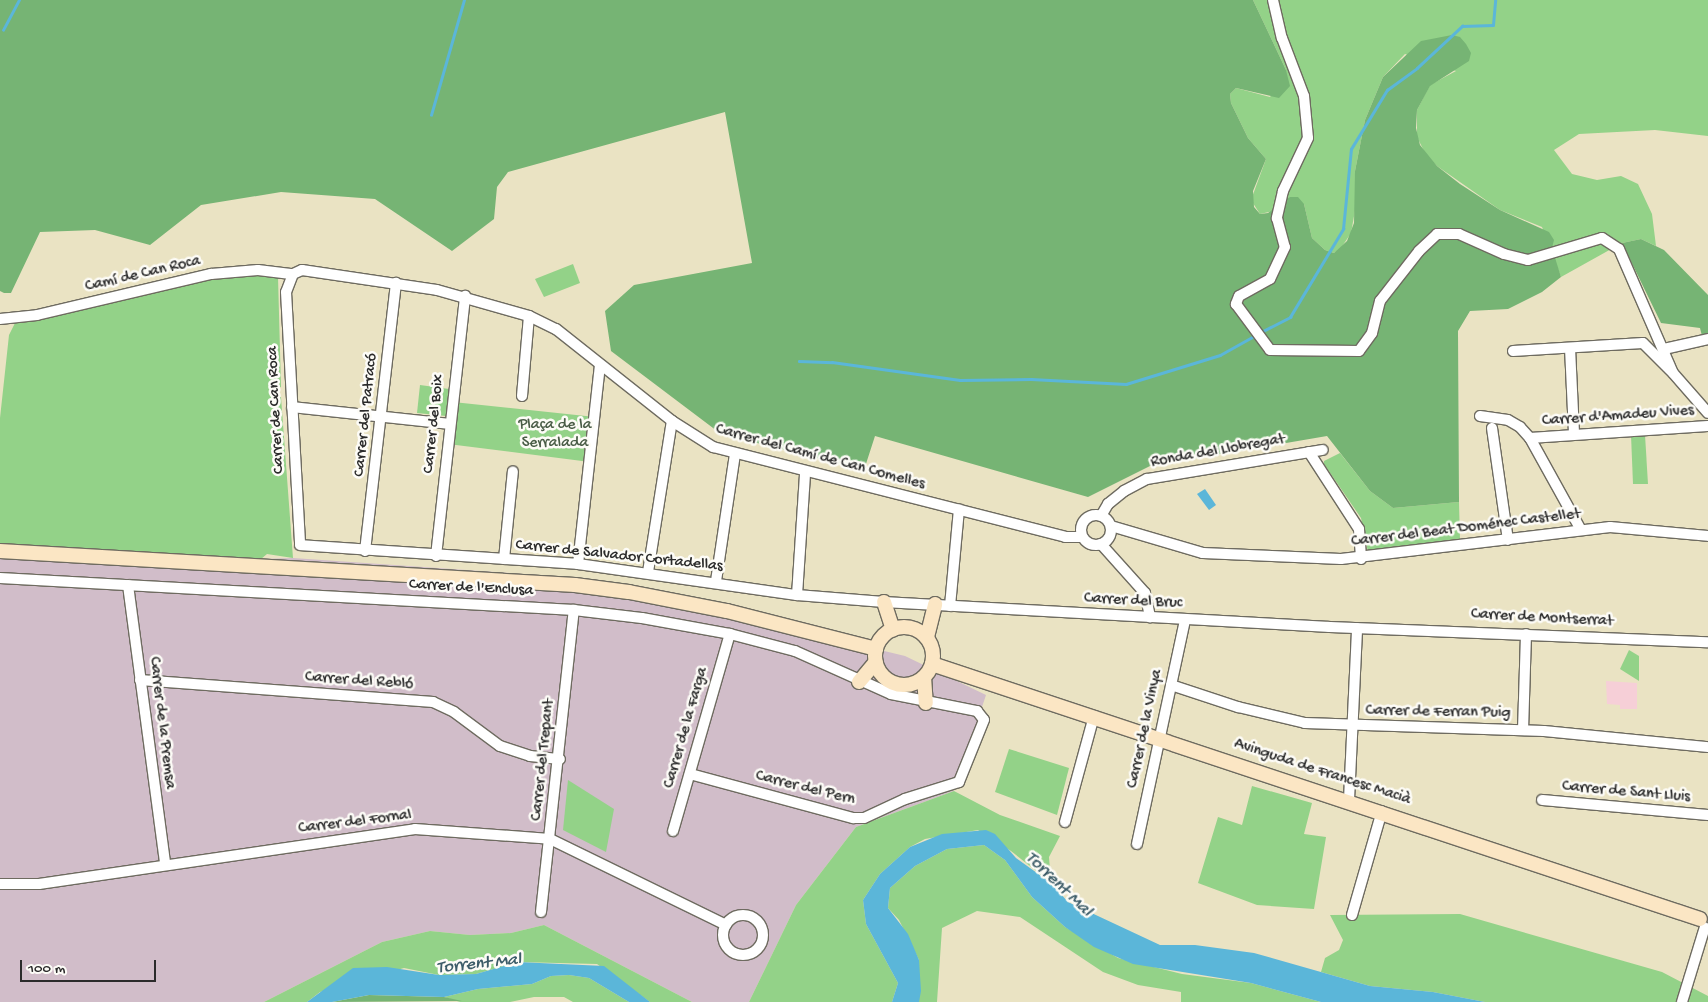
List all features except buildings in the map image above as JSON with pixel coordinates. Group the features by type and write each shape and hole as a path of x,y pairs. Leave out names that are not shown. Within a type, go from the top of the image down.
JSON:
{"street":[{"path":"1273,0 1282,38 1304,96 1308,138 1283,191 1277,218 1286,247 1270,279 1239,296 1236,304 1261,339 1274,352 1359,350 1372,333 1380,301 1419,251 1442,232 1459,234 1504,254 1528,260 1557,254 1597,238 1610,241 1619,249 1673,373"},
{"name":"Camí de Can Roca","path":"0,319 37,315 211,274 258,270 293,274"},
{"name":"Carrer del Camí de Can Comelles","path":"293,274 302,270 396,283 465,296 530,316 556,329 672,421 703,442 735,454 805,472 1065,537 1082,537"},
{"name":"Carrer de Can Roca","path":"293,274 286,292 300,545"},
{"name":"Carrer del Patracó","path":"366,551 383,416 396,283"},
{"name":"Carrer del Boix","path":"436,556 465,296"},
{"path":"522,396 530,316"},
{"path":"1664,349 1708,339"},
{"path":"1513,351 1643,343 1673,373 1708,413"},
{"path":"1570,348 1574,434"},
{"path":"578,564 600,365"},
{"path":"292,406 450,424"},
{"path":"1480,416 1515,422 1530,438 1581,530"},
{"path":"648,572 672,421"},
{"name":"Carrer d'Amadeu Vives","path":"1530,438 1708,426"},
{"path":"1492,428 1508,540"},
{"name":"Ronda del Llobregat","path":"1102,516 1108,504 1124,491 1147,479 1323,450"},
{"path":"1308,452 1359,529 1361,559"},
{"path":"716,581 735,454"},
{"path":"504,559 513,471"},
{"path":"797,595 805,472"},
{"path":"950,606 959,509"},
{"path":"1092,515 1102,516 1110,526 1109,537 1101,544 1090,544 1082,537 1081,528 1084,520 1092,515"},
{"name":"Carrer del Beat Doménec Castellet","path":"1110,526 1171,544 1220,554 1361,559 1610,527 1708,536"},
{"path":"1101,544 1145,593 1150,617"},
{"name":"Carrer de Salvador Cortadellas","path":"300,545 436,556 578,564 716,581 797,595 935,604"},
{"path":"0,551 575,585 629,592 727,611 876,655"},
{"name":"Carrer de l'Enclusa","path":"0,578 574,610 730,634 795,651 859,682 891,694 926,703"},
{"name":"Carrer de la Premsa","path":"128,585 164,864"},
{"path":"884,602 893,630"},
{"path":"927,637 935,604"},
{"name":"Carrer del Bruc","path":"935,604 1185,620 1358,628"},
{"name":"Carrer del Trepant","path":"541,912 560,759 574,610"},
{"name":"Carrer de la Vinya","path":"1137,844 1185,620"},
{"name":"Carrer de Montserrat","path":"1358,628 1375,627 1708,642"},
{"path":"1349,800 1358,628"},
{"path":"859,682 876,655 880,641 893,630 915,629 927,637 931,645 932,664 924,677 916,682 900,684 884,677 876,655"},
{"name":"Carrer de la Farga","path":"673,830 730,634"},
{"path":"1523,730 1526,634"},
{"name":"Avinguda de Francesc Macià","path":"932,664 1349,800 1705,921"},
{"path":"924,677 926,703"},
{"name":"Carrer del Rebló","path":"140,680 433,702 454,712 500,746 530,756 560,759"},
{"name":"Carrer de Ferran Puig","path":"1171,685 1305,723 1523,730 1708,747"},
{"name":"Carrer del Pern","path":"690,774 853,818 864,818 906,798 959,782 984,720 977,711 926,703"},
{"path":"1065,822 1094,716"},
{"name":"Carrer de Sant Lluis","path":"1542,800 1708,815"},
{"path":"1352,915 1382,811"},
{"name":"Carrer del Fornal","path":"0,884 39,884 164,864 415,829 550,839 726,925"},
{"path":"1682,1002 1705,921"}],"shaded area":[{"path":"0,545 261,559 293,558 582,578 905,656 986,695 954,791 856,827 796,905 749,1002 692,1002 544,925 511,933 470,935 430,931 382,942 264,1002 0,1002"},
{"path":"1606,681 1637,683 1637,709 1620,709 1620,705 1607,704"}],"green space":[{"path":"0,0 1253,0 1286,70 1290,86 1279,98 1236,88 1230,94 1231,103 1248,138 1266,159 1253,191 1254,207 1260,214 1268,213 1290,197 1298,197 1304,204 1312,238 1325,250 1334,253 1347,241 1354,223 1355,171 1365,120 1383,77 1421,41 1452,35 1460,37 1466,44 1471,53 1469,61 1430,86 1417,110 1416,128 1420,145 1437,166 1460,184 1500,210 1549,232 1554,240 1552,248 1561,277 1542,292 1508,309 1470,311 1458,331 1459,502 1393,508 1370,491 1327,436 1150,466 1088,497 875,436 864,470 721,434 611,351 605,311 634,285 752,263 725,112 508,172 497,187 494,219 452,251 375,199 281,192 201,205 150,245 95,230 40,232 11,293 0,291"},
{"path":"1253,0 1708,0 1708,136 1655,130 1579,134 1554,150 1572,174 1597,180 1621,176 1638,184 1652,214 1656,246 1641,239 1622,243 1561,277 1542,227 1500,210 1437,166 1425,153 1417,137 1417,110 1430,85 1456,71 1405,54 1383,77 1365,120 1355,171 1356,205 1351,233 1341,248 1334,253 1325,250 1312,238 1304,204 1260,214 1251,200 1266,159 1248,138 1231,103 1230,94 1236,88 1270,97 1286,70"},
{"path":"1641,239 1664,250 1708,295 1708,335 1702,336 1700,328 1661,323 1622,243"},
{"path":"573,264 580,283 544,297 535,279"},
{"path":"275,273 278,277 281,387 276,388 277,397 281,397 293,558 267,554 261,559 227,558 0,545 0,418 9,335 16,321 215,277"},
{"path":"420,385 449,389 446,416 417,413"},
{"name":"Plaça de la Serralada","path":"453,402 595,417 590,462 448,444"},
{"path":"1631,435 1645,435 1648,484 1633,484"},
{"path":"1340,453 1370,491 1393,508 1459,502 1460,540 1368,552 1361,518 1324,464 1324,461"},
{"path":"1629,650 1639,656 1639,681 1620,669"},
{"path":"1009,749 1069,768 1057,815 995,792"},
{"path":"568,780 614,809 606,852 563,830"},
{"path":"1252,786 1312,803 1304,834 1326,837 1314,909 1257,905 1198,883 1218,817 1242,825"},
{"path":"954,791 1000,815 1060,836 1049,857 1051,883 1011,851 978,830 925,839 910,847 880,874 863,900 866,924 898,983 892,1002 749,1002 796,905 856,827"},
{"path":"984,845 1005,860 1032,897 1065,927 1118,958 1182,974 1251,983 1321,1002 1181,1002 1181,992 1138,985 1103,972 1020,917 977,911 942,928 937,1002 919,1002 919,960 899,920 888,908 890,888 915,866 947,849"},
{"path":"1460,914 1662,972 1708,996 1708,1002 1485,1002 1433,992 1370,986 1321,972 1325,958 1339,950 1343,940 1330,915"},
{"path":"544,925 692,1002 650,1002 597,964 518,962 476,974 439,975 404,968 320,992 307,1002 264,1002 382,942 430,931 470,935 511,933"},
{"path":"569,975 589,978 629,1002 573,1002 564,997 534,997 510,1002 460,1002 444,997 478,989 532,984 551,976"},
{"path":"369,995 444,997 462,1001 332,1002"}],"water":[{"path":"1205,489 1216,505 1209,510 1197,494"},
{"path":"986,830 995,834 1016,858 1051,883 1068,902 1160,945 1195,945 1254,953 1370,986 1433,992 1485,1002 1321,1002 1251,983 1133,964 1094,947 1065,927 1032,897 1005,860 984,845 947,849 915,866 890,888 888,908 908,934 919,960 921,991 919,1002 892,1002 898,983 866,924 863,900 880,874 910,847 942,834"},
{"path":"518,962 604,966 650,1002 629,1002 589,978 569,975 551,976 532,984 478,989 444,997 369,995 332,1002 307,1002 353,968 387,967 439,975 476,974"}],"waterway":[{"path":"3,30 19,0"},
{"path":"431,115 464,0"},
{"path":"1261,332 1290,317 1343,229 1351,149 1387,90 1417,68 1462,26 1493,25 1495,0"},
{"path":"799,361 832,362 960,380 1031,379 1126,384 1220,355 1256,335"}],"water label":[{"name":"Torrent Mal","path":"1058,885"},
{"name":"Torrent Mal","path":"479,965"}]}
